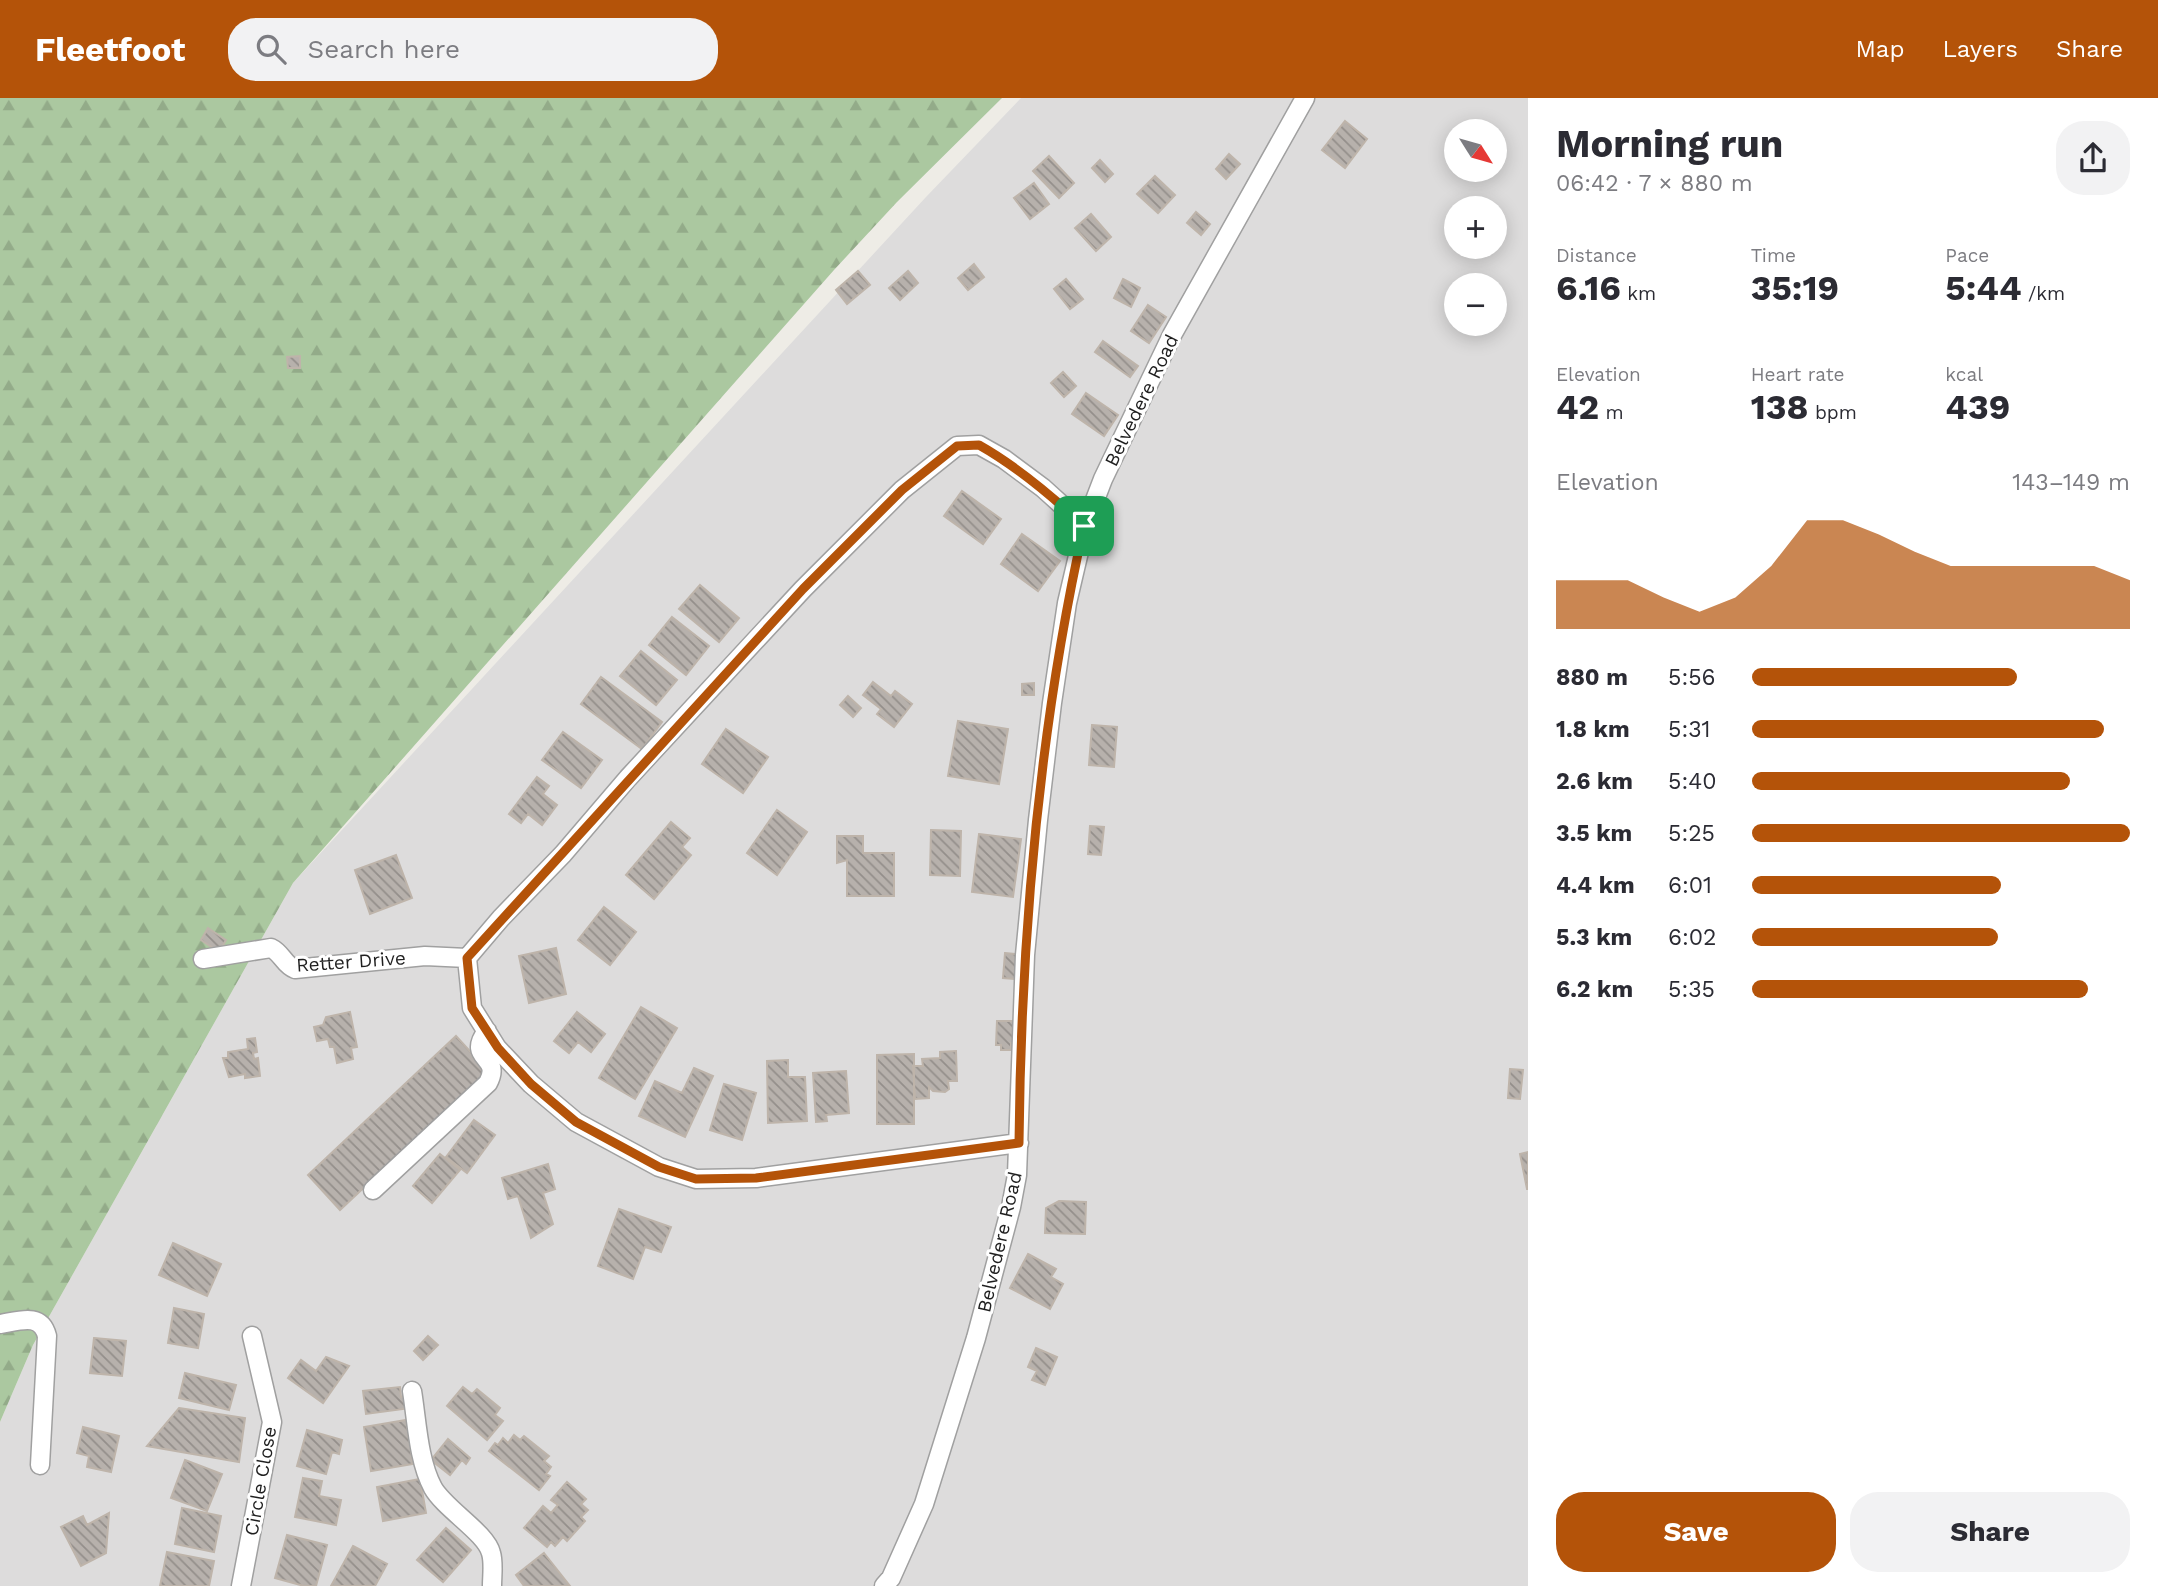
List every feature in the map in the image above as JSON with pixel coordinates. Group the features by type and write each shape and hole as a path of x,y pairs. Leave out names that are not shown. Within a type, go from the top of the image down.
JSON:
{"street":[{"name":"Belvedere Road","path":"884,1586 891,1578 924,1504 976,1338 1011,1207 1017,1175 1025,955 1038,820 1067,603 1084,526 1103,479 1172,335 1305,98"},
{"path":"1019,1143 756,1178 696,1179 659,1167 576,1122 531,1084 498,1048 472,1008 467,958 803,589 902,490 957,446 979,445 1004,459 1043,488 1084,526"},
{"name":"Retter Drive","path":"203,959 271,947 277,950 288,966 295,969 425,956 467,958"},
{"path":"373,1190 488,1083 493,1074 492,1067 479,1049 479,1041 486,1031"},
{"path":"0,1324 31,1319 46,1330 40,1465"},
{"name":"Circle Close","path":"241,1586 272,1422 252,1336"},
{"path":"412,1391 424,1458 433,1488 456,1515 481,1536 491,1551 492,1586"}],"shaded area":[{"path":"1021,98 1528,98 1528,1586 0,1586 0,1422 33,1345 293,883 926,197"}],"green space":[{"path":"0,98 1002,98 897,202 834,270 293,883 33,1345 0,1422"}],"building":[{"path":"1345,121 1367,139 1345,168 1322,150"},
{"path":"1229,154 1240,164 1226,179 1216,169"},
{"path":"1049,156 1074,183 1059,198 1033,171"},
{"path":"1100,160 1113,174 1105,182 1092,168"},
{"path":"1155,176 1175,195 1158,213 1137,194"},
{"path":"1034,183 1049,204 1030,219 1014,198"},
{"path":"1196,212 1210,224 1201,235 1187,223"},
{"path":"1091,214 1111,237 1096,251 1075,228"},
{"path":"974,264 984,277 968,290 958,278"},
{"path":"858,271 870,285 847,304 836,290"},
{"path":"908,271 918,283 900,300 889,288"},
{"path":"1066,279 1083,299 1070,309 1054,289"},
{"path":"1123,279 1140,288 1131,307 1114,298"},
{"path":"1148,305 1166,317 1149,343 1131,331"},
{"path":"1103,341 1138,366 1130,377 1095,352"},
{"path":"300,356 300,368 288,368 287,357"},
{"path":"1063,372 1076,386 1064,397 1051,383"},
{"path":"1086,393 1118,415 1104,436 1072,414"},
{"path":"962,491 1001,519 983,544 944,516"},
{"path":"1022,534 1060,561 1038,591 1001,564"},
{"path":"700,585 739,618 719,642 679,609"},
{"path":"672,617 709,646 686,675 649,645"},
{"path":"641,651 677,680 656,705 620,676"},
{"path":"601,677 662,722 642,749 581,704"},
{"path":"873,682 891,696 895,691 912,704 894,727 877,714 881,709 863,695"},
{"path":"1034,683 1034,695 1022,695 1022,684"},
{"path":"848,696 861,708 853,717 840,705"},
{"path":"958,721 1008,729 999,784 948,776"},
{"path":"1092,725 1117,727 1114,767 1089,765"},
{"path":"726,729 768,757 743,793 702,764"},
{"path":"563,732 602,760 581,788 542,760"},
{"path":"537,777 549,786 543,794 557,805 542,825 528,814 521,823 509,814"},
{"path":"777,810 807,832 777,875 747,853"},
{"path":"671,822 690,838 682,847 691,855 654,899 626,875"},
{"path":"1090,826 1104,827 1101,855 1088,854"},
{"path":"931,830 961,831 960,876 930,875"},
{"path":"979,834 1021,839 1013,897 972,892"},
{"path":"837,836 863,836 863,853 894,853 894,896 847,896 847,860 837,863"},
{"path":"396,855 412,898 370,914 355,870"},
{"path":"604,907 636,932 610,965 578,940"},
{"path":"208,928 226,940 219,952 201,940"},
{"path":"556,948 566,994 529,1003 519,956"},
{"path":"1005,953 1026,955 1025,980 1003,978"},
{"path":"641,1007 677,1028 635,1099 599,1078"},
{"path":"350,1012 357,1047 351,1048 353,1059 337,1063 334,1047 330,1047 328,1039 317,1041 314,1027 323,1025 326,1017"},
{"path":"577,1012 605,1034 591,1052 578,1042 569,1053 554,1041"},
{"path":"997,1021 1017,1021 1016,1043 1011,1043 1011,1050 1001,1050 1001,1045 996,1045"},
{"path":"456,1036 488,1071 340,1210 308,1175"},
{"path":"255,1038 257,1052 253,1053 254,1059 258,1058 260,1076 245,1078 245,1074 229,1077 223,1058 228,1058 228,1052 248,1049 247,1039"},
{"path":"956,1051 957,1081 948,1081 949,1089 945,1092 933,1091 929,1087 929,1098 915,1099 913,1066 923,1066 922,1059 940,1058 940,1052"},
{"path":"914,1054 914,1124 877,1124 877,1055"},
{"path":"788,1060 788,1077 805,1077 807,1121 768,1123 767,1061"},
{"path":"694,1068 713,1076 685,1137 639,1116 655,1081 682,1093"},
{"path":"1510,1069 1523,1070 1520,1099 1508,1098"},
{"path":"846,1071 849,1113 826,1115 827,1121 816,1122 813,1073"},
{"path":"724,1084 756,1093 742,1140 710,1130"},
{"path":"474,1120 495,1135 467,1173 446,1157"},
{"path":"1528,1152 1528,1189 1527,1189 1520,1154"},
{"path":"440,1154 460,1170 432,1203 413,1186"},
{"path":"548,1164 555,1189 543,1193 553,1224 531,1238 518,1196 508,1199 502,1178"},
{"path":"1059,1201 1086,1202 1085,1234 1045,1233 1046,1208"},
{"path":"619,1209 671,1227 661,1252 645,1247 633,1279 598,1266"},
{"path":"173,1243 221,1264 207,1296 159,1275"},
{"path":"1028,1254 1056,1269 1051,1277 1063,1284 1050,1309 1010,1288"},
{"path":"174,1308 204,1314 198,1348 168,1343"},
{"path":"428,1336 438,1345 423,1360 414,1351"},
{"path":"94,1338 126,1341 122,1376 90,1373"},
{"path":"1036,1348 1057,1357 1045,1385 1032,1380 1037,1371 1028,1367"},
{"path":"326,1357 349,1366 323,1403 288,1378 301,1360 316,1371"},
{"path":"185,1373 236,1385 229,1410 179,1398"},
{"path":"400,1387 401,1397 409,1396 411,1408 366,1414 363,1391"},
{"path":"463,1387 472,1394 477,1389 500,1408 495,1415 503,1421 487,1440 447,1406"},
{"path":"179,1408 245,1418 239,1462 147,1446"},
{"path":"406,1420 413,1464 371,1471 364,1427"},
{"path":"83,1427 119,1436 111,1472 87,1467 89,1456 77,1453"},
{"path":"307,1430 342,1440 339,1454 332,1452 326,1474 297,1466"},
{"path":"514,1435 520,1440 524,1436 549,1456 544,1461 551,1467 546,1474 550,1476 539,1490 489,1451 503,1438 508,1443"},
{"path":"448,1439 470,1458 466,1464 462,1460 450,1475 431,1460"},
{"path":"185,1460 222,1474 207,1511 171,1498"},
{"path":"303,1478 322,1481 319,1496 341,1500 336,1525 295,1517"},
{"path":"420,1479 426,1513 383,1521 377,1487"},
{"path":"567,1482 586,1499 581,1504 588,1510 581,1517 585,1521 567,1541 563,1537 555,1546 551,1542 547,1547 524,1528 543,1506 551,1513 558,1505 551,1500"},
{"path":"182,1508 221,1516 214,1552 175,1544"},
{"path":"109,1513 106,1553 81,1566 61,1527 83,1516 87,1525"},
{"path":"446,1528 471,1550 443,1582 417,1560"},
{"path":"287,1535 327,1545 316,1586 304,1586 275,1578"},
{"path":"353,1546 387,1564 375,1586 331,1586"},
{"path":"167,1552 214,1561 209,1586 160,1586"},
{"path":"544,1553 570,1586 524,1586 516,1575"}],"route":[{"path":"979,445 1004,459 1043,488 1084,526 1067,603 1038,820 1025,955 1019,1143 756,1178 696,1179 659,1167 576,1122 531,1084 498,1048 472,1008 467,958 501,918 563,854 628,778 803,589 902,490 957,446 979,445"}]}
